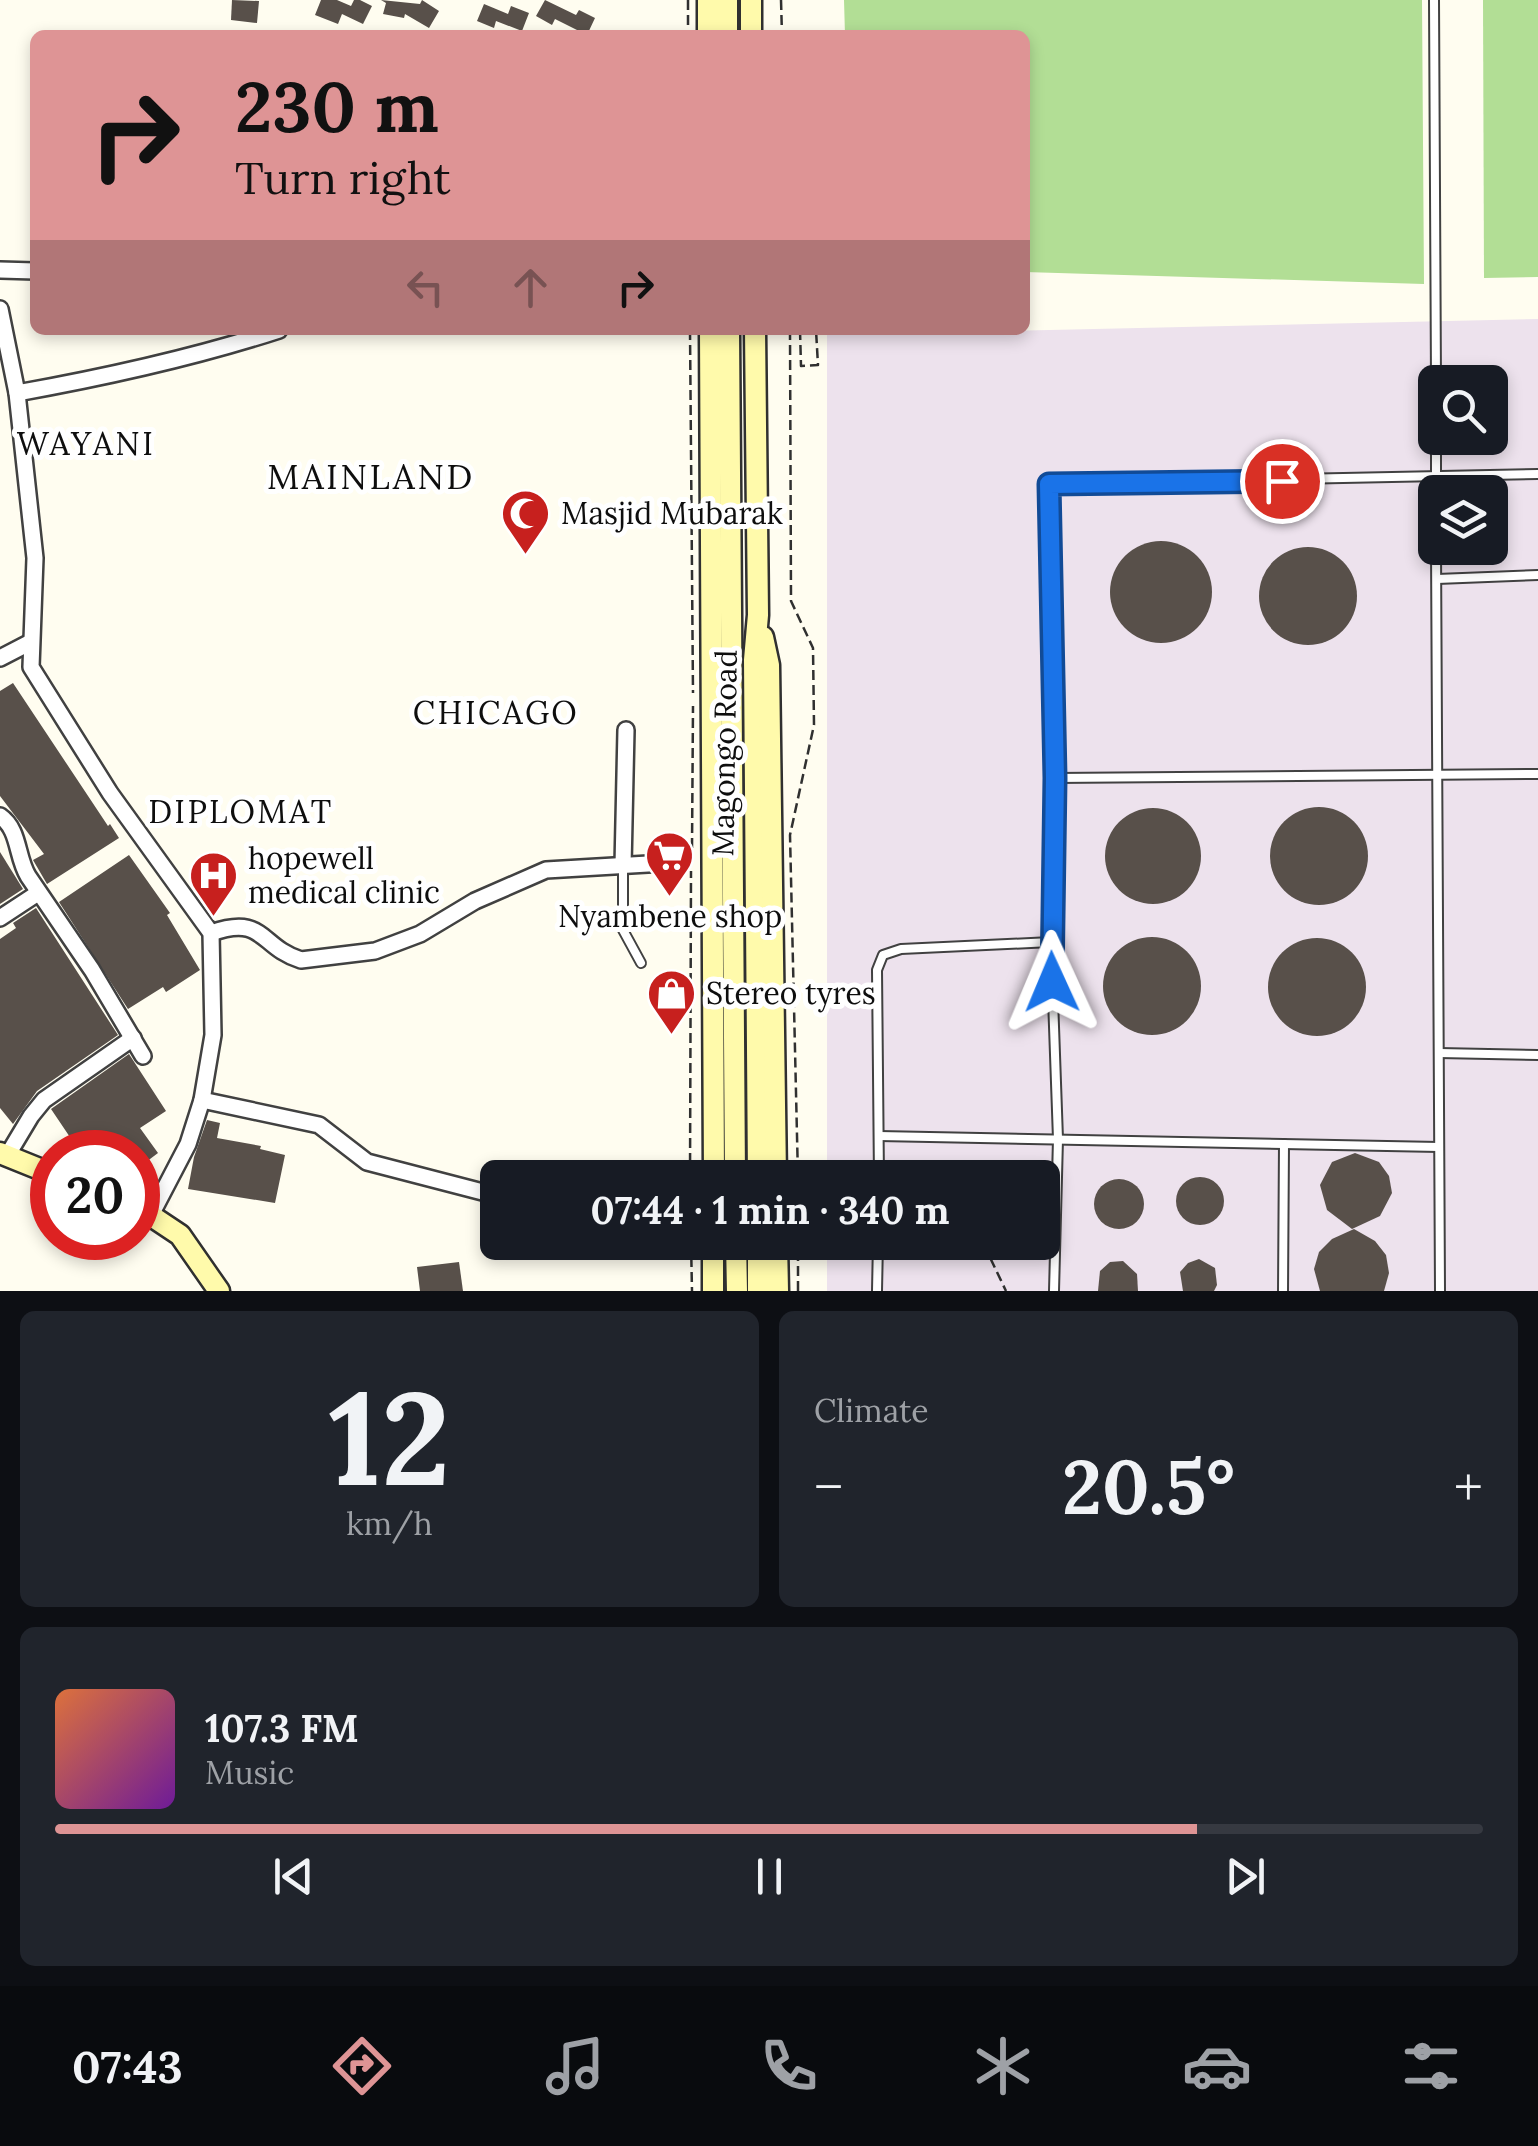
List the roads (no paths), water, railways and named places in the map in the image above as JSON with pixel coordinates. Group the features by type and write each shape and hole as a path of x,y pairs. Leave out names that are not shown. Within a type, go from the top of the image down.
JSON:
{"main road":[{"path":"708,0 708,30"},
{"path":"727,0 727,30"},
{"path":"750,0 751,30"},
{"path":"710,335 714,1160"},
{"path":"728,335 735,1160"},
{"name":"Magongo Road","path":"754,335 758,1160"},
{"path":"758,615 769,665 776,1160"},
{"path":"4,1155 30,1165"},
{"path":"160,1223 190,1246 219,1291"},
{"path":"713,1260 713,1291"},
{"path":"736,1260 737,1291"},
{"path":"758,1260 758,1291"},
{"path":"777,1260 778,1291"}],"street":[{"path":"0,270 30,271"},
{"path":"0,309 17,392 35,558 31,642 34,675 110,794 210,933 213,1035 202,1100 188,1144 160,1187"},
{"path":"17,392 128,372 263,335"},
{"path":"0,658 31,642"},
{"path":"622,866 626,730"},
{"path":"0,816 12,827 19,861 92,970 142,1056"},
{"path":"210,933 231,926 249,927 302,960 376,951 420,934 475,902 546,870 682,862"},
{"path":"0,918 38,893"},
{"path":"4,1155 38,1107 133,1038"},
{"path":"202,1100 319,1125 367,1162 480,1191"}],"lane":[{"path":"1434,0 1436,365"},
{"path":"1508,475 1538,474"},
{"path":"1054,1291 1058,1140 1051,942 1055,778 1049,484 1418,479"},
{"path":"1436,565 1440,1291"},
{"path":"1436,579 1538,575"},
{"path":"1055,778 1538,774"},
{"path":"622,866 623,930 641,963"},
{"path":"878,1160 877,970 883,955 901,949 1051,942"},
{"path":"1439,1054 1538,1055"},
{"path":"879,1136 1440,1147"},
{"path":"1283,1291 1284,1144"},
{"path":"877,1291 878,1260"}],"place":[{"name":"Masjid Mubarak","path":"526,556"},
{"name":"Nyambene shop","path":"670,898"},
{"name":"hopewell medical clinic","path":"213,918"},
{"name":"Stereo tyres","path":"671,1036"}],"district":[{"name":"WAYANI","path":"86,444"},
{"name":"MAINLAND","path":"371,477"},
{"name":"CHICAGO","path":"496,713"},
{"name":"DIPLOMAT","path":"241,812"}]}
